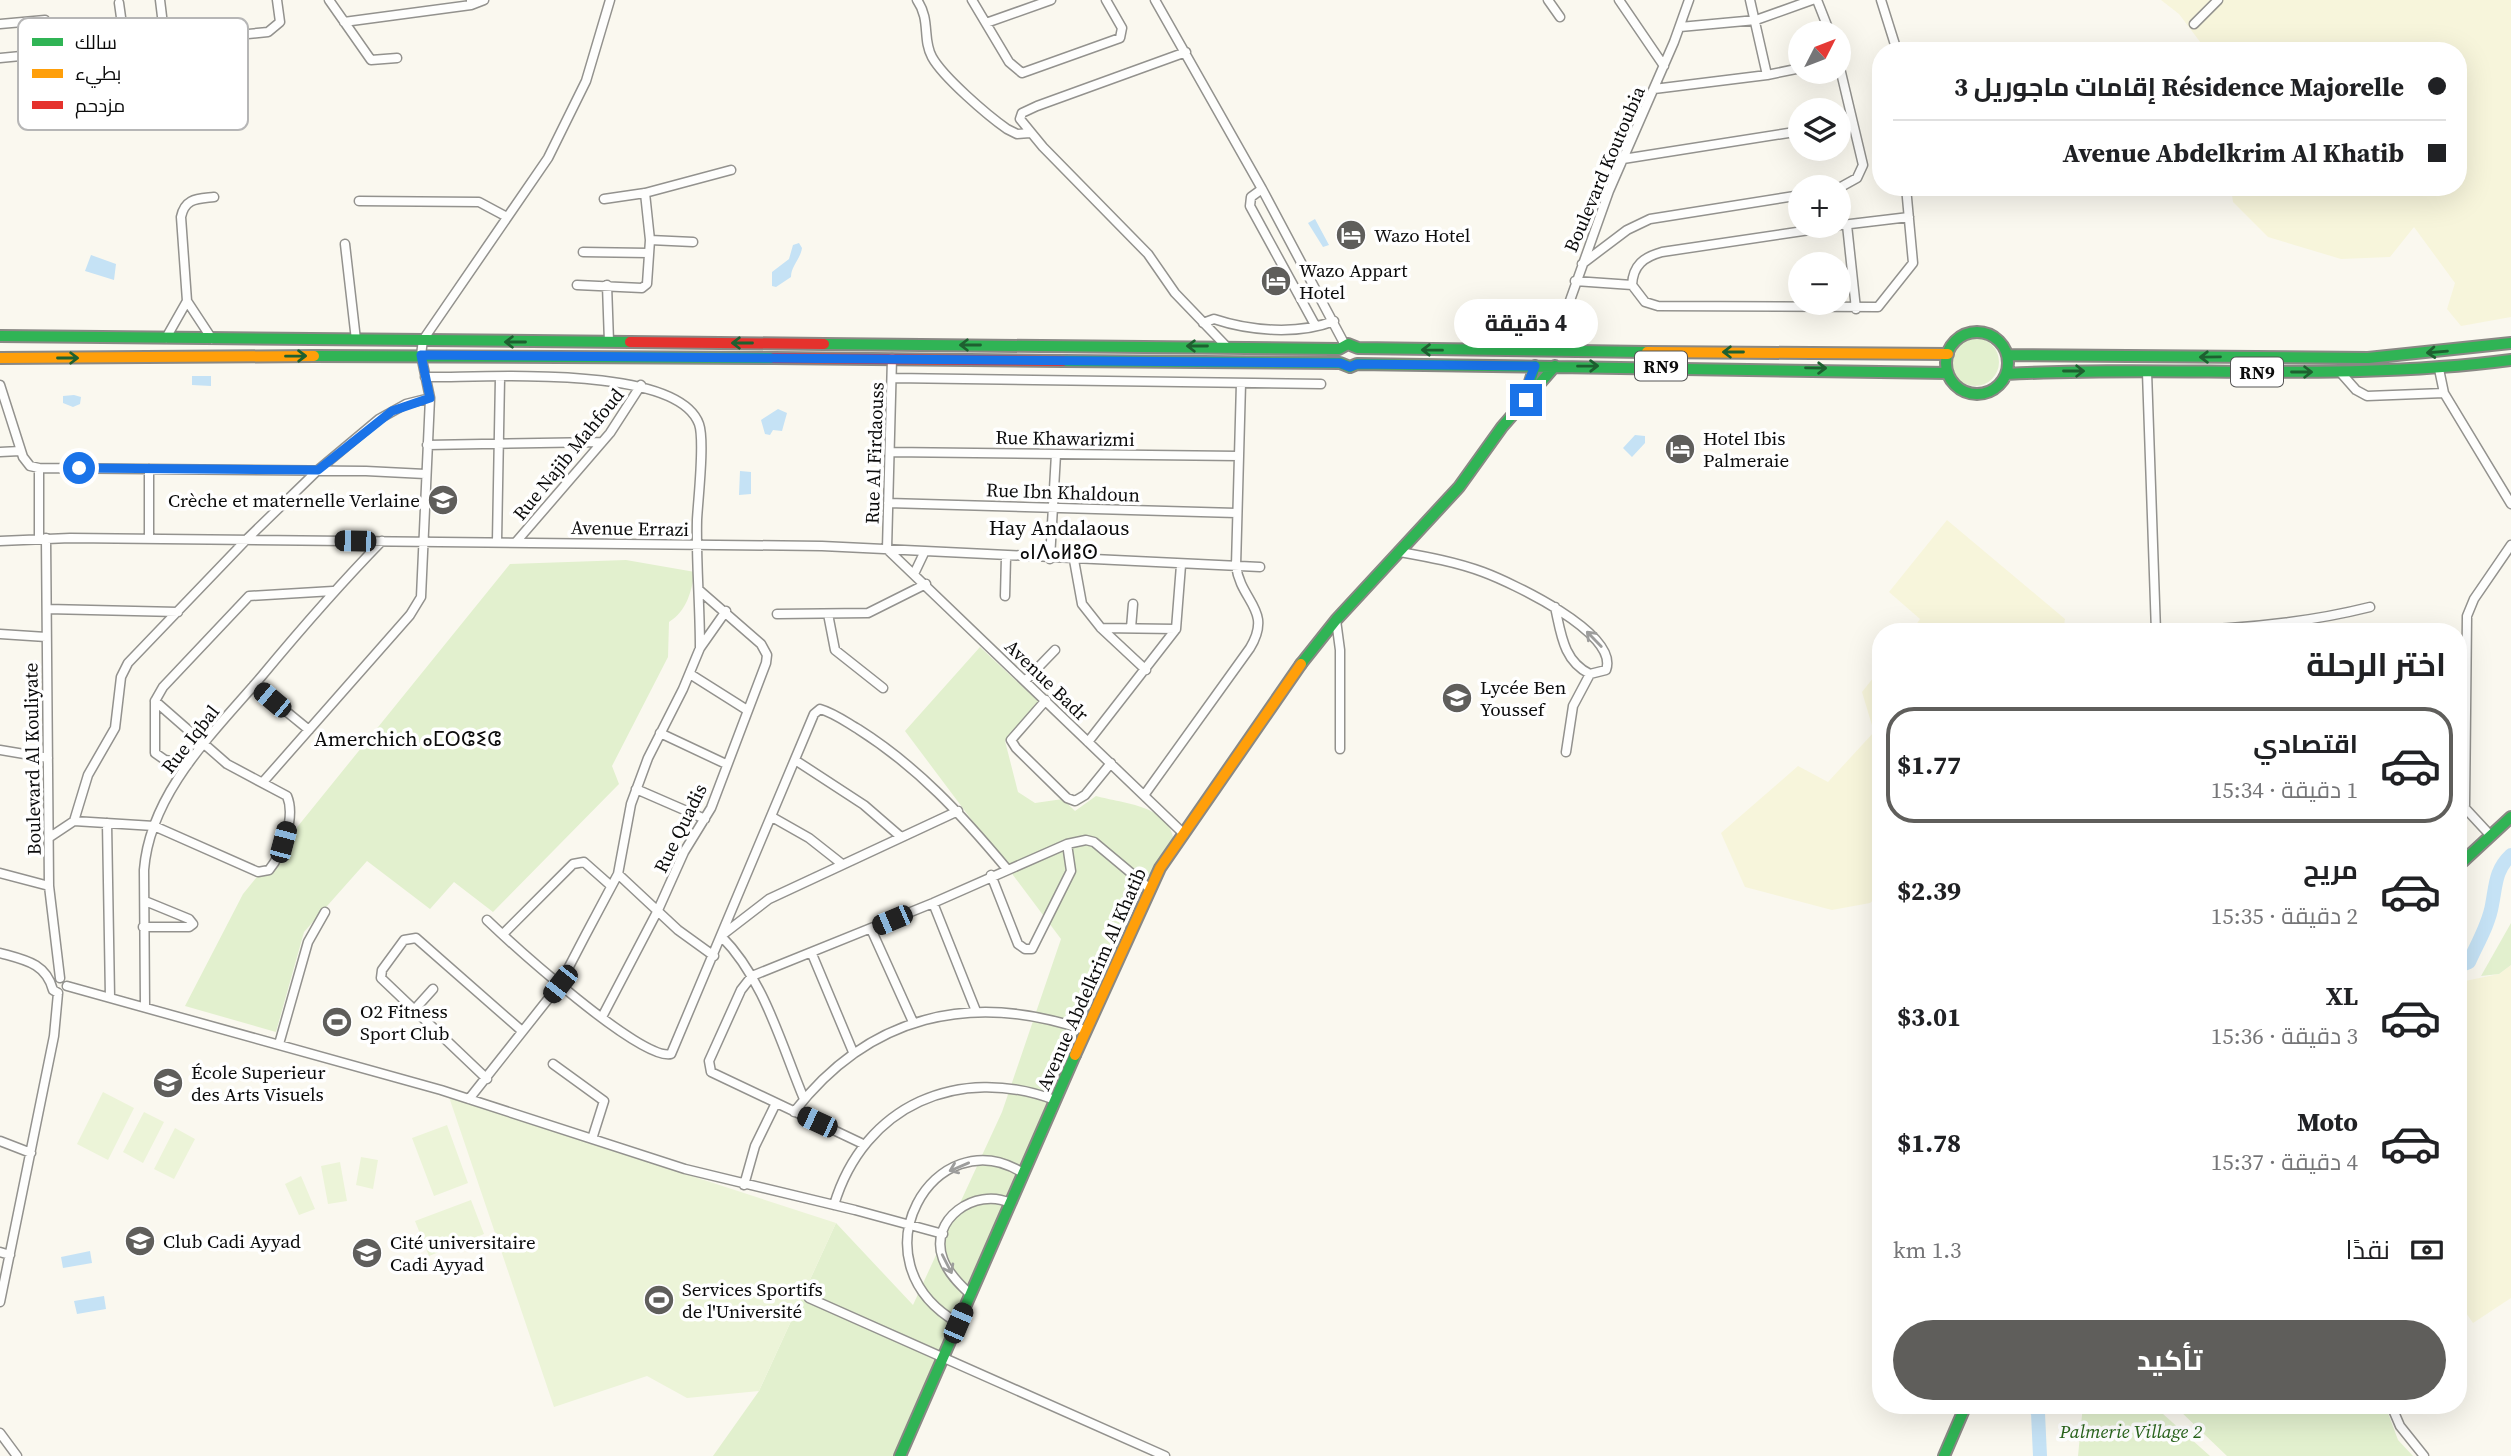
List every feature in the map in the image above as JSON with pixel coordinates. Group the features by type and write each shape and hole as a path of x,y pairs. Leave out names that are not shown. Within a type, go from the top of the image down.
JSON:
{"main road":[{"path":"1978,332 1996,338 2007,355 2006,374 1989,391 1973,393 1958,386 1948,373 1948,354 1959,338 1978,332"},
{"name":"RN9","path":"0,336 1948,354"},
{"name":"RN9","path":"2007,355 2368,358 2511,343"},
{"path":"1340,363 1342,347"},
{"path":"1357,364 1361,355 1358,348"},
{"name":"RN9","path":"0,358 421,355 892,358 1340,363 1350,367 1357,364 1948,373"},
{"name":"RN9","path":"2006,374 2341,373 2439,369 2511,360"},
{"name":"Avenue Abdelkrim Al Khatib","path":"1524,401 1525,390 1535,366"},
{"name":"Avenue Abdelkrim Al Khatib","path":"900,1456 1149,888 1288,680 1336,620 1459,487 1524,401 1555,366"},
{"path":"2467,858 2511,817"},
{"path":"1944,1456 1962,1414"}],"street":[{"path":"160,0 162,18"},
{"path":"248,33 271,31 280,22 277,0"},
{"path":"329,0 371,60 397,58"},
{"path":"344,22 484,0"},
{"path":"263,782 419,603 423,591 426,541 425,474 430,398 421,355 423,340 548,158 578,101 610,0"},
{"path":"917,0 926,15 929,49 940,68 1006,129 1017,134 1030,133"},
{"path":"972,0 1013,68 1022,73 1120,38 1122,28 1106,0"},
{"path":"986,23 1040,1 1051,0"},
{"path":"1155,0 1334,321 1342,347"},
{"path":"1548,0 1560,17"},
{"path":"1619,0 1664,66"},
{"name":"Boulevard Koutoubia","path":"1552,351 1581,265 1623,159 1681,27 1689,0"},
{"path":"1750,0 1767,75"},
{"path":"1681,27 1756,19 1812,0"},
{"path":"1817,0 1825,21"},
{"path":"1881,0 1894,42"},
{"path":"2194,24 2218,0"},
{"path":"120,3 122,18"},
{"path":"0,24 18,22"},
{"path":"1186,52 1026,110 1020,119 1030,133 1139,244 1175,293 1226,346"},
{"path":"0,58 18,56"},
{"path":"1654,89 1788,71"},
{"path":"1843,84 1863,165 1857,178 1851,181"},
{"path":"1623,159 1788,133"},
{"path":"604,199 645,192 731,170"},
{"path":"1262,189 1251,197 1250,206 1315,325"},
{"path":"578,285 642,288 647,284 650,240 645,192"},
{"path":"1788,232 1717,241 1650,255 1634,271 1632,285 1644,302 1658,306 1856,309 1881,305 1911,268 1907,196"},
{"path":"212,338 187,301 182,211 192,199 214,197"},
{"path":"1581,265 1627,230 1650,219 1788,197"},
{"path":"359,201 479,202 508,217"},
{"path":"1851,224 1909,217"},
{"path":"1843,238 1856,309"},
{"path":"650,240 693,242"},
{"path":"345,243 356,340"},
{"path":"583,252 648,253"},
{"path":"1575,281 1632,285"},
{"path":"607,285 609,342"},
{"path":"166,338 187,301"},
{"path":"1203,323 1214,318 1230,325 1261,329 1334,321"},
{"name":"Rue Al Firdaouss","path":"887,548 892,358"},
{"path":"2439,369 2444,393 2511,504"},
{"path":"2147,372 2156,623"},
{"path":"2341,373 2356,390 2367,396 2444,393"},
{"path":"425,377 599,379 642,385 672,399 690,412 700,425 697,545 700,648"},
{"path":"497,541 500,378"},
{"path":"893,378 1321,384"},
{"path":"1145,794 1255,640 1261,623 1242,589 1236,566 1241,383"},
{"path":"0,385 20,451 30,466 39,468 318,470 425,474"},
{"name":"Rue Najib Mahfoud","path":"516,542 602,443 626,412 642,385"},
{"path":"74,821 88,775 115,727 123,671 247,539 318,470 392,411 430,398"},
{"path":"427,445 602,443"},
{"path":"0,452 20,451"},
{"name":"Rue Khawarizmi","path":"890,452 1239,456"},
{"path":"1049,559 1056,454"},
{"name":"Boulevard Al Kouliyate","path":"39,468 47,609 49,886 57,980"},
{"path":"149,468 149,539"},
{"name":"Rue Ibn Khaldoun","path":"888,503 1236,513"},
{"name":"Avenue Errazi","path":"0,541 247,539 887,548 924,553 1259,567"},
{"name":"Rue Iqbal","path":"145,1006 145,861 154,826 188,764 333,591 382,541"},
{"path":"2467,623 2474,599 2511,545"},
{"name":"Avenue Badr","path":"887,548 1184,834"},
{"path":"1399,552 1438,559 1483,572 1555,607 1602,647 1608,661 1606,670 1590,674 1573,706 1566,752"},
{"path":"914,574 924,553"},
{"path":"1005,596 1006,557"},
{"path":"1074,560 1079,599 1101,628 1146,670"},
{"path":"1088,742 1177,629 1181,565"},
{"path":"777,614 874,611 926,584"},
{"name":"Rue Quadis","path":"602,1017 659,910 684,852 705,819 767,655 761,644 699,590"},
{"path":"188,764 165,760 155,753 155,701 163,687 249,596 333,591"},
{"path":"1132,628 1133,604"},
{"path":"1555,607 1563,645 1576,664 1590,674"},
{"path":"2294,623 2370,607"},
{"path":"47,609 178,612"},
{"path":"469,1099 560,984 618,874 636,789 700,648 726,611"},
{"path":"828,614 835,650 883,688"},
{"path":"1336,620 1340,650 1340,750"},
{"path":"1101,628 1177,629"},
{"path":"0,634 47,638"},
{"path":"1025,681 1055,650"},
{"path":"690,674 747,710"},
{"path":"254,685 309,730"},
{"path":"1046,700 1011,740 1059,790 1071,800 1080,799 1111,763"},
{"path":"50,837 74,821 154,826 251,870 264,873 274,863 289,821 288,796 227,764 155,701"},
{"path":"487,920 602,1017 649,1048 664,1055 671,1054 814,714 821,709 904,761 958,811 1007,869"},
{"path":"660,733 726,764"},
{"path":"0,750 48,758"},
{"path":"795,760 864,805 901,837"},
{"path":"636,789 705,819"},
{"path":"2467,810 2491,836"},
{"path":"721,936 769,899 958,811"},
{"path":"772,817 809,838 842,864"},
{"path":"107,823 110,997"},
{"path":"863,1144 713,1074 708,1066 740,990 752,976 812,954 1067,844 1086,840 1094,842 1149,888"},
{"path":"991,875 1018,944 1025,950 1032,949 1072,871 1067,844"},
{"path":"503,934 573,864 584,862 610,885"},
{"path":"0,873 49,886"},
{"path":"618,874 714,956"},
{"path":"143,926 189,927 192,923 189,919 145,901"},
{"path":"933,903 976,1011"},
{"path":"279,1044 308,942 326,912"},
{"path":"871,929 912,1022"},
{"path":"486,1079 415,1009 385,984 380,974 404,940 411,936 522,1031"},
{"path":"721,936 741,956 752,976 804,1100"},
{"path":"0,953 37,964 67,986 469,1099 744,1185 943,1234"},
{"path":"812,954 853,1052"},
{"path":"57,980 52,987 58,993"},
{"path":"0,1303 54,1036 58,993 67,986"},
{"path":"415,1009 433,989"},
{"path":"794,1112 829,1072 853,1052 912,1022 976,1011 1039,1016 1086,1030"},
{"path":"553,1064 604,1101 592,1139"},
{"path":"834,1205 844,1175 863,1144 899,1113 948,1091 993,1086 1018,1089 1055,1100"},
{"path":"744,1185 755,1146 776,1103"},
{"path":"0,1141 31,1153"},
{"path":"958,1323 932,1306 915,1284 907,1254 909,1224 925,1191 954,1168 987,1160 1009,1165 1023,1173"},
{"path":"970,1294 955,1279 943,1259 943,1234 952,1217 974,1200 992,1197 1010,1203"},
{"path":"0,1252 10,1255"},
{"path":"809,1298 1165,1456"},
{"path":"2395,1414 2400,1426 2424,1456"},
{"path":"0,1433 12,1454"}],"shaded area":[{"path":"2161,0 2511,0 2511,317 2461,326 2447,309 2455,283 2414,227 2390,257 2341,259 2268,237 2233,202 2232,196 2467,196 2467,42 2200,42 2179,14"},
{"path":"1947,520 2065,619 2064,623 1917,623 1920,619 1889,592"},
{"path":"1872,679 1872,725 1862,692"},
{"path":"1872,734 1872,901 1832,910 1745,887 1721,833 1798,766 1828,782"},
{"path":"2511,965 2511,1298 2473,1323 2467,1314 2467,981 2499,974"}],"green space":[{"path":"1975,338 1992,345 1999,362 1992,379 1975,386 1958,379 1951,362 1958,345"},
{"path":"626,560 695,572 684,607 669,622 668,657 612,766 619,784 493,912 454,882 430,909 367,861 304,932 276,1032 185,1006 243,894 510,564"},
{"path":"980,647 1040,703 1005,741 1018,792 1035,803 1063,799 1075,811 1096,796 1132,804 1155,813 1164,820 1174,841 1135,896 944,1358 899,1456 713,1456 759,1391 836,1223 913,1305 1002,1112 1061,939 905,731"},
{"path":"2511,923 2511,965 2499,974 2481,976"},
{"path":"103,1092 134,1108 108,1160 77,1144"},
{"name":"Services Sportifs de l'Université","path":"449,1097 836,1223 759,1391 687,1398 647,1376 554,1407"},
{"path":"144,1112 164,1122 143,1163 123,1152"},
{"path":"447,1125 468,1183 434,1196 412,1138"},
{"path":"175,1128 195,1139 174,1179 154,1169"},
{"path":"361,1157 378,1160 373,1189 356,1185"},
{"path":"340,1162 347,1201 328,1204 321,1166"},
{"path":"301,1176 315,1209 299,1215 285,1184"},
{"path":"471,1200 484,1234 429,1256 415,1221"},
{"name":"Palmerie Village 2","path":"2082,1414 2163,1414 2210,1456 2078,1456"},
{"path":"2183,1414 2388,1414 2398,1440 2413,1456 2227,1456"}],"water":[{"path":"1315,219 1329,245 1323,247 1308,223"},
{"path":"799,243 802,248 791,277 776,287 772,286 772,272 789,259 793,245"},
{"path":"91,255 116,264 114,280 85,271"},
{"path":"192,376 211,376 211,386 192,385"},
{"path":"63,396 81,397 80,404 73,407 63,403"},
{"path":"778,409 787,413 782,431 773,430 770,435 765,434 761,420"},
{"path":"1635,435 1645,436 1645,443 1632,457 1623,448"},
{"path":"740,471 751,472 751,494 739,495"},
{"path":"90,1251 92,1263 63,1268 61,1257"},
{"path":"104,1296 106,1309 77,1314 74,1301"}],"waterway":[{"path":"2467,963 2490,912 2499,872 2511,855"},
{"path":"2038,1414 2040,1456"}],"traffic: fast":[{"path":"1977,332 1999,341 2008,363 1999,385 1977,394 1955,385 1946,363 1955,341 1977,332"},
{"path":"0,336 630,342"},
{"path":"2007,355 2368,358 2511,343"},
{"path":"824,344 1339,349 1348,344 1358,348 1647,352"},
{"path":"314,356 774,358"},
{"path":"2006,374 2133,371 2322,372 2448,367 2511,360"},
{"path":"1063,361 1340,363 1350,367 1357,364 1948,373"},
{"path":"1524,401 1535,366"},
{"path":"1301,664 1336,620 1459,487 1502,427 1555,366"},
{"path":"2467,858 2511,817"},
{"path":"900,1456 1075,1055"},
{"path":"1944,1456 1962,1414"}],"traffic: slow":[{"path":"1647,352 1948,354"},
{"path":"0,358 314,356"},
{"path":"1075,1055 1160,868 1301,664"}],"traffic: jam":[{"path":"630,342 824,344"},
{"path":"774,358 1063,361"}],"place":[{"name":"Wazo Hotel","path":"1351,235"},
{"name":"Wazo Appart Hotel","path":"1276,281"},
{"name":"Hotel Ibis Palmeraie","path":"1680,449"},
{"name":"Crèche et maternelle Verlaine","path":"443,500"},
{"name":"Lycée Ben Youssef","path":"1457,698"},
{"name":"O2 Fitness Sport Club","path":"337,1022"},
{"name":"École Superieur des Arts Visuels","path":"168,1083"},
{"name":"Club Cadi Ayyad","path":"140,1241"},
{"name":"Cité universitaire Cadi Ayyad","path":"367,1253"},
{"name":"Services Sportifs de l'Université","path":"659,1300"}],"district":[{"name":"Hay Andalaous ⴰⵏⴷⴰⵍⵓⵙ","path":"1059,539"},
{"name":"Amerchich ⴰⵎⵔⵛⵉⵛ","path":"408,738"}],"route":[{"path":"79,468 318,470 379,419 406,404 430,398 421,355 1340,363 1346,367 1357,364 1535,366 1523,396 1524,401 1526,400"}]}
